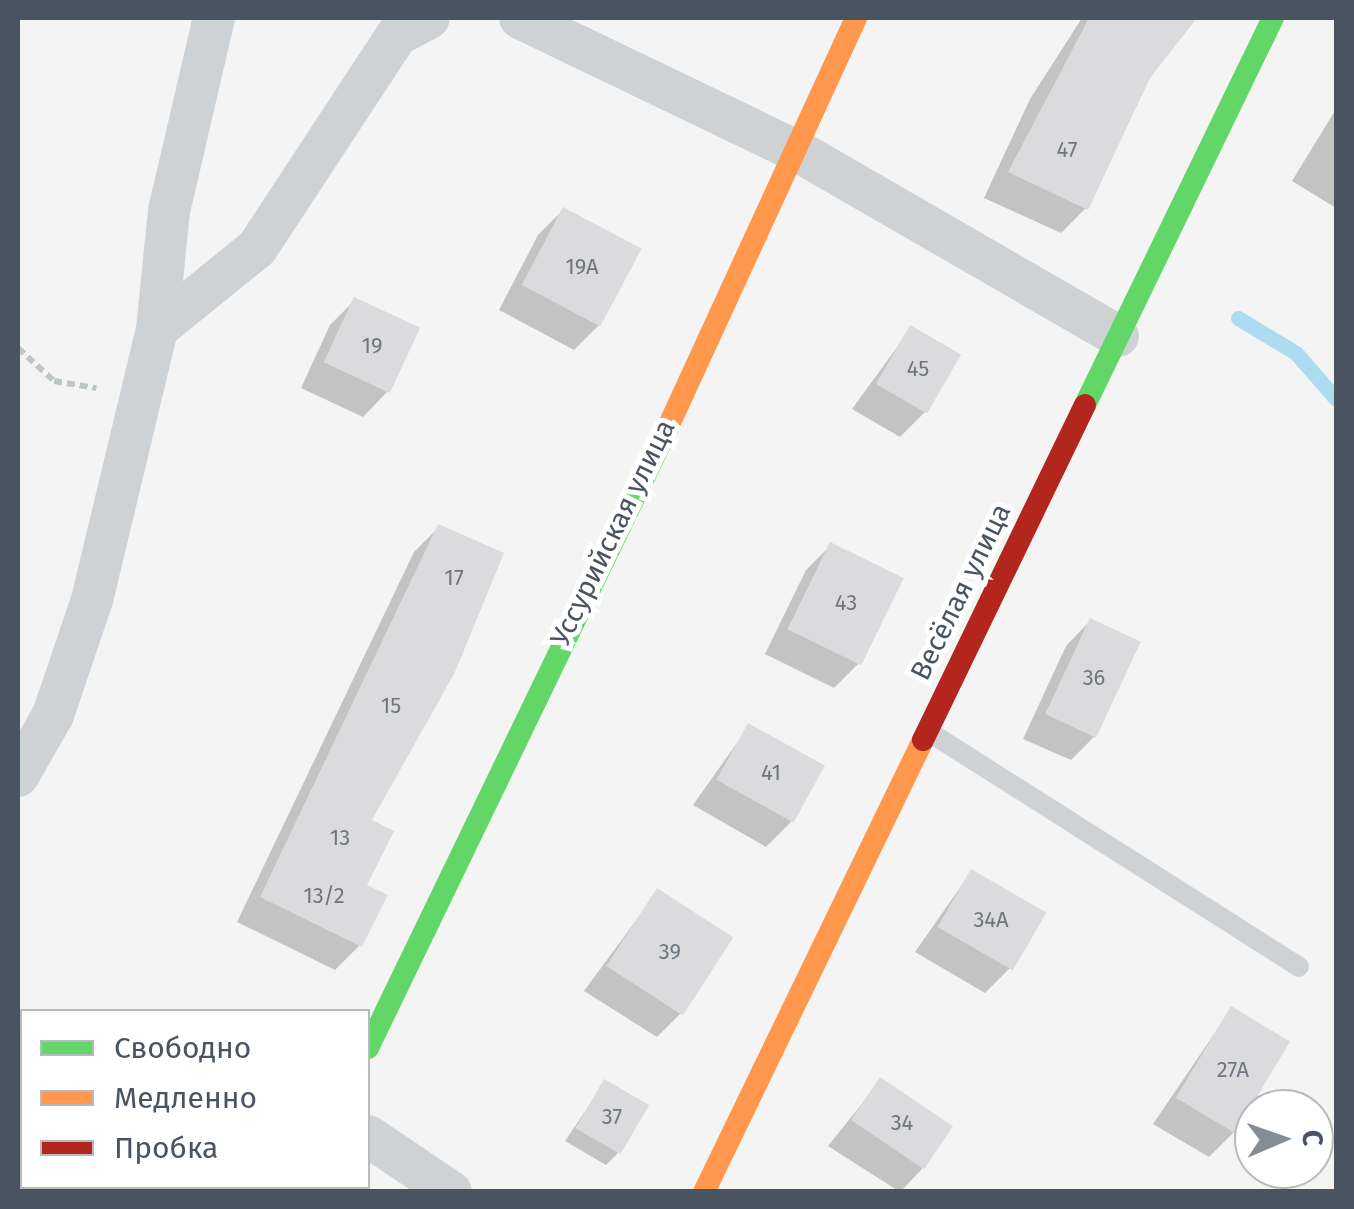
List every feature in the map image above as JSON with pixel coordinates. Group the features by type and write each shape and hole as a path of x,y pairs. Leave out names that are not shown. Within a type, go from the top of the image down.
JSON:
{"street":[{"path":"18,774 53,715 92,600 157,328 169,211 214,18"},
{"path":"157,328 257,248 397,35 429,18"},
{"path":"520,18 801,153 1118,336"},
{"name":"Уссурийская улица","path":"370,1044 801,153 856,18"},
{"name":"Весёлая улица","path":"704,1192 1273,18"},
{"path":"370,1137 451,1192"}],"lane":[{"path":"927,731 1299,967"}],"path":[{"path":"18,348 54,381 142,396"}],"building":[{"path":"1089,18 1197,18 1150,78 1088,210 1008,172"},
{"path":"563,207 642,249 600,326 522,285"},
{"path":"354,297 420,328 390,393 324,362"},
{"path":"910,325 961,354 927,413 876,384"},
{"path":"438,524 504,553 455,672 372,820 394,831 367,885 388,895 362,947 260,897"},
{"path":"830,542 904,578 861,665 787,629"},
{"path":"1090,618 1141,642 1096,738 1045,714"},
{"path":"748,723 825,766 793,823 716,780"},
{"path":"971,869 1046,912 1013,971 938,927"},
{"path":"657,888 733,938 683,1016 606,966"},
{"path":"1231,1006 1290,1042 1262,1089 1234,1089 1234,1133 1176,1098"},
{"path":"880,1077 953,1126 924,1169 851,1120"},
{"path":"604,1079 649,1105 621,1154 576,1128"}],"waterway":[{"path":"1238,318 1296,353 1336,399"}],"traffic: fast":[{"path":"1085,405 1273,18"},
{"path":"370,1044 662,440"}],"traffic: slow":[{"path":"662,440 856,18"},
{"path":"704,1192 923,740"}],"traffic: jam":[{"path":"923,740 1085,405"}]}
